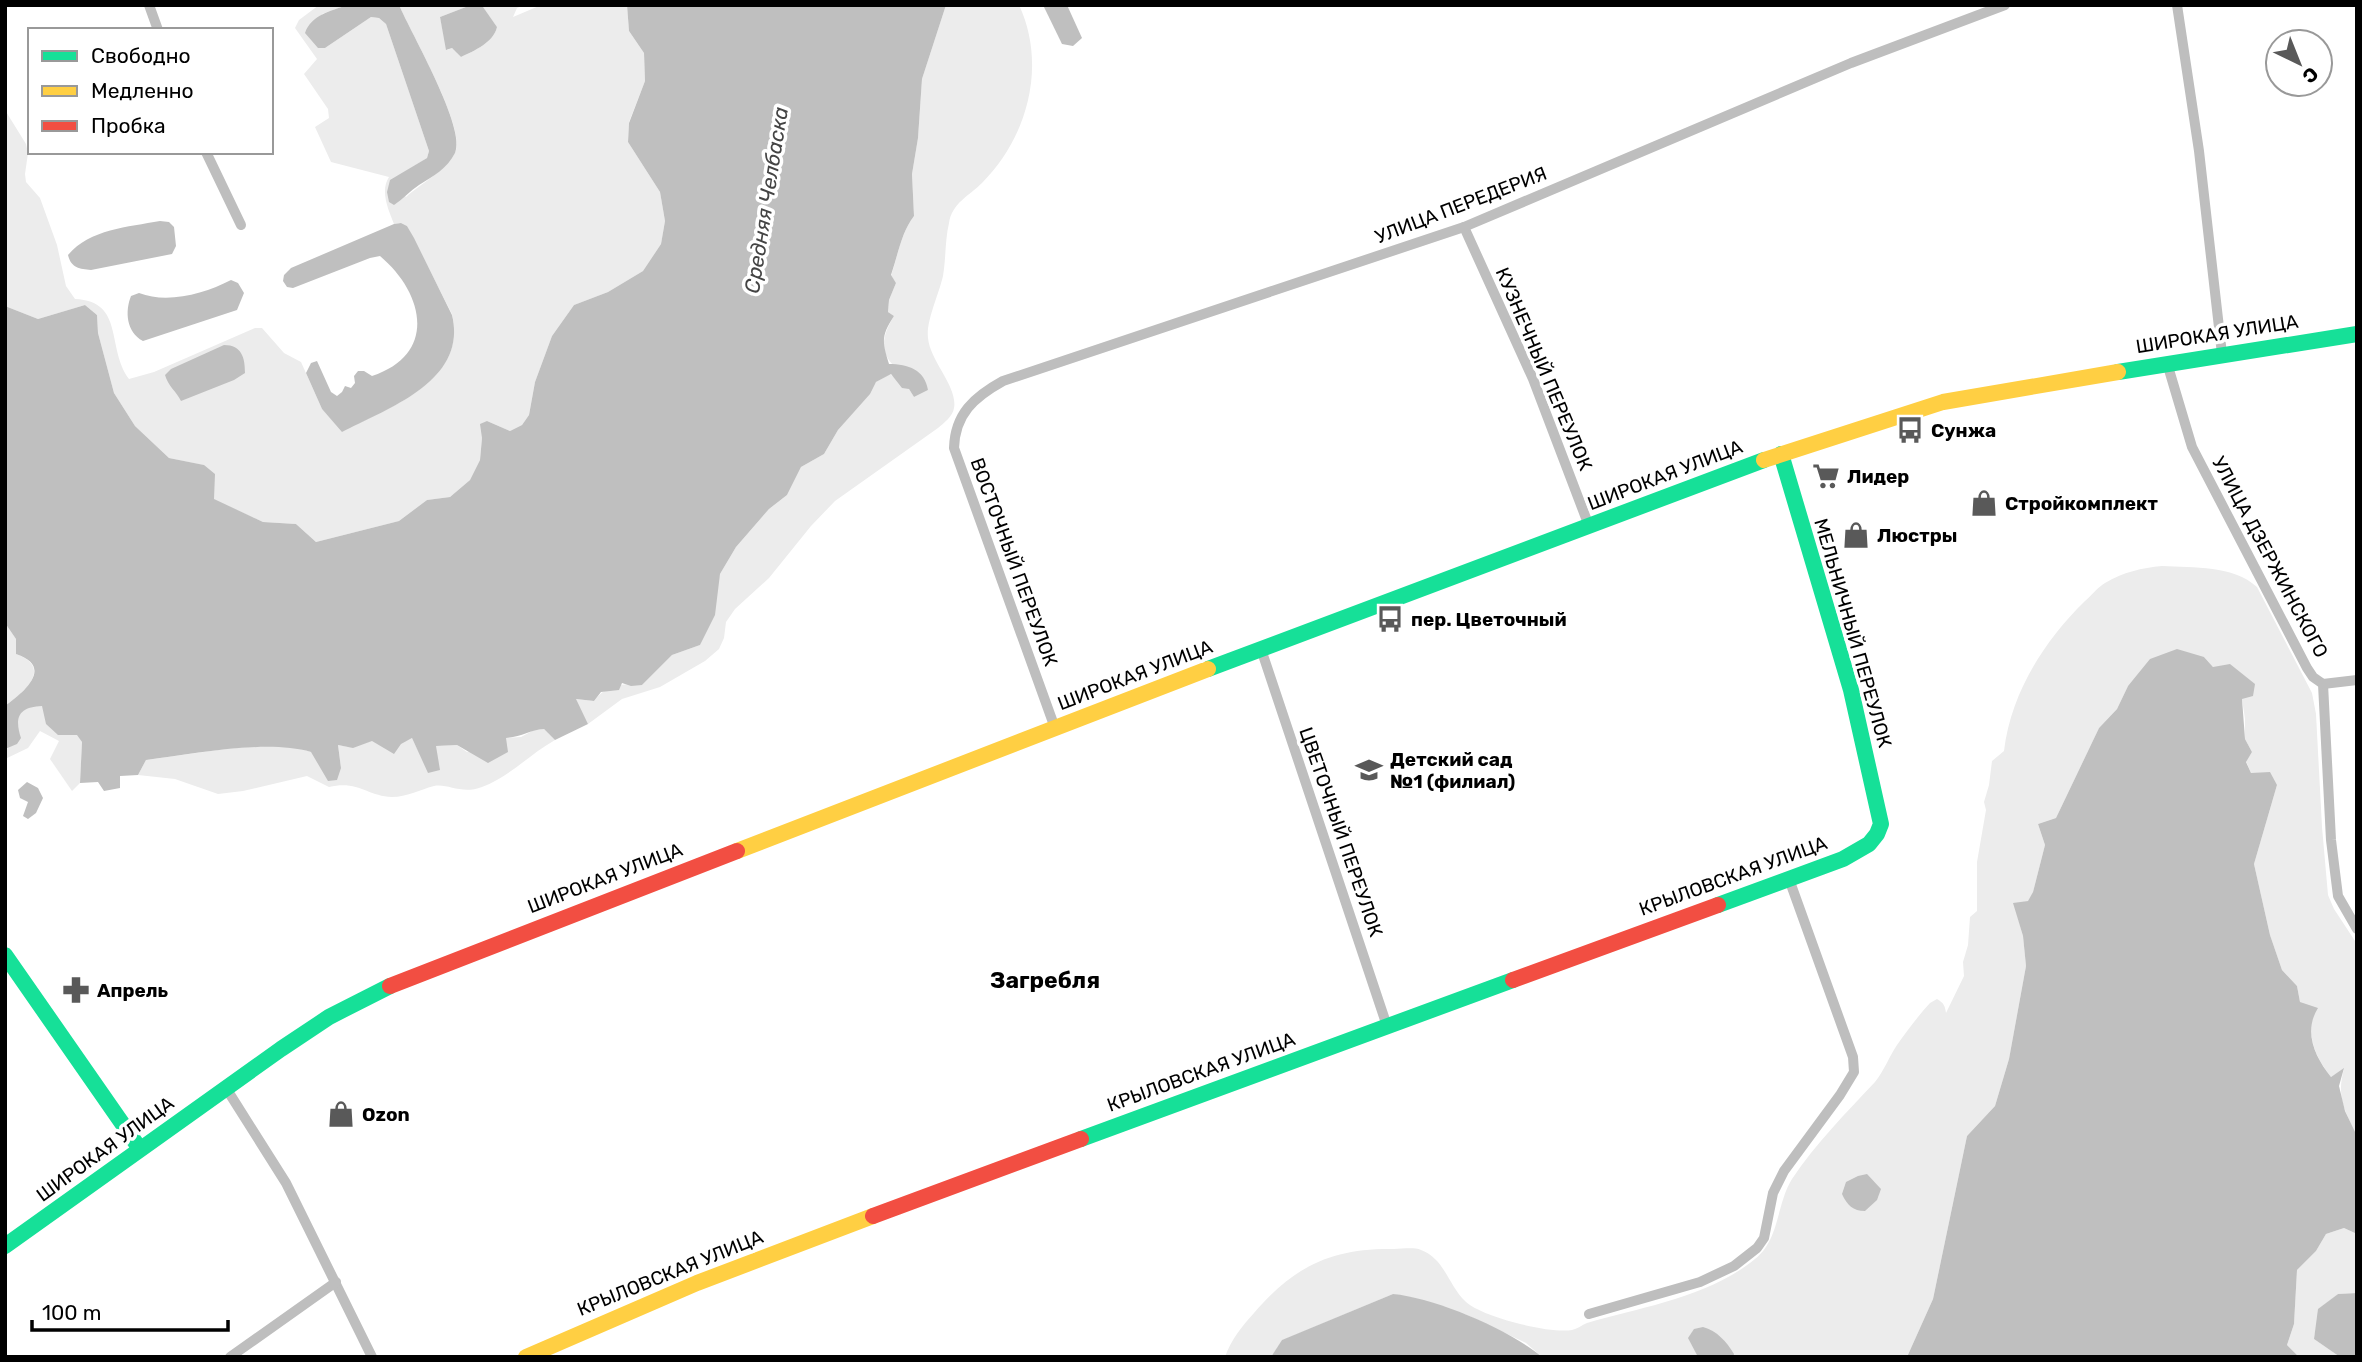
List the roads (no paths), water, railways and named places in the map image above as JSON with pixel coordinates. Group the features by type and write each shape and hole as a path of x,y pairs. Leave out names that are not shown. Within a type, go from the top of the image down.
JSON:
{"street":[{"path":"149,5 157,28"},
{"name":"УЛИЦА ПЕРЕДЕРИЯ","path":"954,448 954,432 966,410 989,389 1003,381 1464,227 1851,63 2005,5"},
{"path":"2177,5 2199,151 2222,354"},
{"path":"207,154 241,225"},
{"name":"КУЗНЕЧНЫЙ ПЕРЕУЛОК","path":"1464,227 1533,379 1589,526"},
{"name":"ШИРОКАЯ УЛИЦА","path":"5,1246 329,1017 395,983 1261,649 1781,454 1943,402 1986,393 2357,334"},
{"name":"УЛИЦА ДЗЕРЖИНСКОГО","path":"2167,363 2193,447 2307,668 2313,677 2323,684 2336,885 2338,896 2357,929"},
{"name":"ВОСТОЧНЫЙ ПЕРЕУЛОК","path":"954,448 1055,728"},
{"name":"МЕЛЬНИЧНЫЙ ПЕРЕУЛОК","path":"1781,454 1851,690 1881,824"},
{"name":"ЦВЕТОЧНЫЙ ПЕРЕУЛОК","path":"1261,649 1387,1026"},
{"path":"2323,684 2357,680"},
{"name":"КРЫЛОВСКАЯ УЛИЦА","path":"526,1357 572,1335 708,1279 1789,879 1862,849 1878,837 1881,824"},
{"path":"1589,1314 1700,1282 1734,1266 1757,1248 1764,1238 1773,1193 1784,1171 1854,1072 1853,1057 1789,879"},
{"path":"5,955 140,1149"},
{"path":"226,1088 286,1183 372,1357"},
{"path":"230,1357 336,1282"}],"water":[{"path":"347,5 399,5 446,103 457,141 452,159 439,172 394,205 389,202 387,192 390,180 427,158 429,151 386,24 379,18 371,17 325,48 318,48 305,33 317,18"},
{"path":"471,5 483,7 497,27 488,42 461,57 452,48 446,50 440,17"},
{"name":"Средняя Челбаска","path":"627,5 946,5 922,79 918,138 912,174 914,216 903,237 891,275 896,283 889,300 888,312 894,316 884,339 889,364 903,365 919,373 928,390 914,397 909,389 902,388 891,374 876,382 870,394 838,430 824,454 801,467 787,495 769,509 736,547 720,574 715,615 700,645 672,655 642,685 622,683 619,690 601,692 594,701 576,699 588,724 555,740 544,729 506,738 508,752 488,763 457,745 436,746 440,770 428,773 412,738 401,744 394,754 372,741 353,748 338,745 341,768 337,780 328,781 311,752 273,747 230,749 146,760 138,775 120,776 120,788 104,791 98,782 80,783 82,742 77,735 58,735 46,724 42,706 28,708 20,714 18,724 21,738 17,744 5,749 5,706 27,687 34,673 33,666 27,659 16,654 16,639 5,623 5,306 38,319 85,305 97,315 98,333 114,393 135,426 169,458 204,465 215,474 214,499 263,522 296,524 316,542 399,521 427,500 450,497 470,480 480,460 480,424 487,421 510,431 522,425 529,415 535,382 552,336 574,305 608,292 643,271 661,244 665,221 660,192 628,142 629,123 645,81 644,53 629,31"},
{"path":"1043,5 1067,5 1082,38 1073,46 1062,44"},
{"path":"160,221 169,222 174,227 176,246 172,254 91,270 76,267 69,259 68,255 77,246 98,234"},
{"path":"401,223 407,226 414,238 452,315 454,338 448,358 436,375 420,389 401,402 342,432 322,409 306,373 311,363 317,361 331,392 337,396 345,386 351,388 358,371 372,376 393,366 407,353 415,338 417,322 414,304 407,287 380,256 293,288 287,287 283,281 284,275 291,268"},
{"path":"231,280 238,283 244,293 237,310 143,341 130,327 128,308 131,296 139,293 161,298 185,296"},
{"path":"224,345 239,350 245,373 181,401 165,375 171,369"},
{"path":"2177,649 2204,657 2213,667 2230,664 2255,684 2253,696 2242,699 2245,739 2252,752 2246,762 2251,773 2270,772 2277,785 2254,864 2270,935 2282,970 2297,986 2300,1002 2318,1008 2311,1026 2316,1053 2331,1077 2344,1068 2339,1086 2345,1111 2357,1136 2357,1234 2344,1228 2326,1234 2316,1251 2297,1270 2294,1324 2287,1345 2299,1357 1907,1357 1933,1299 1967,1136 1995,1106 2009,1059 2026,966 2023,936 2013,903 2028,901 2033,892 2045,845 2038,824 2056,818 2099,728 2117,709 2128,686 2150,659"},
{"path":"27,782 38,788 43,798 36,813 28,819 23,816 28,802 20,798 18,790"},
{"path":"1867,1174 1881,1189 1877,1200 1865,1211 1861,1211 1851,1207 1842,1194 1846,1182"},
{"path":"2357,1293 2357,1357 2340,1357 2314,1339 2318,1309 2338,1294"},
{"path":"1393,1294 1471,1316 1511,1336 1542,1357 1271,1357 1282,1340"},
{"path":"1703,1327 1721,1337 1734,1354 1733,1357 1698,1357 1688,1338 1694,1329"}],"place":[{"name":"Сунжа","path":"1910,430"},
{"name":"Лидер","path":"1826,476"},
{"name":"Стройкомплект","path":"1984,503"},
{"name":"Люстры","path":"1856,535"},
{"name":"пер. Цветочный","path":"1390,619"},
{"name":"Детский сад №1 (филиал)","path":"1369,770"},
{"name":"Апрель","path":"76,990"},
{"name":"Ozon","path":"341,1114"}],"district":[{"name":"Загребля","path":"1045,980"}]}
